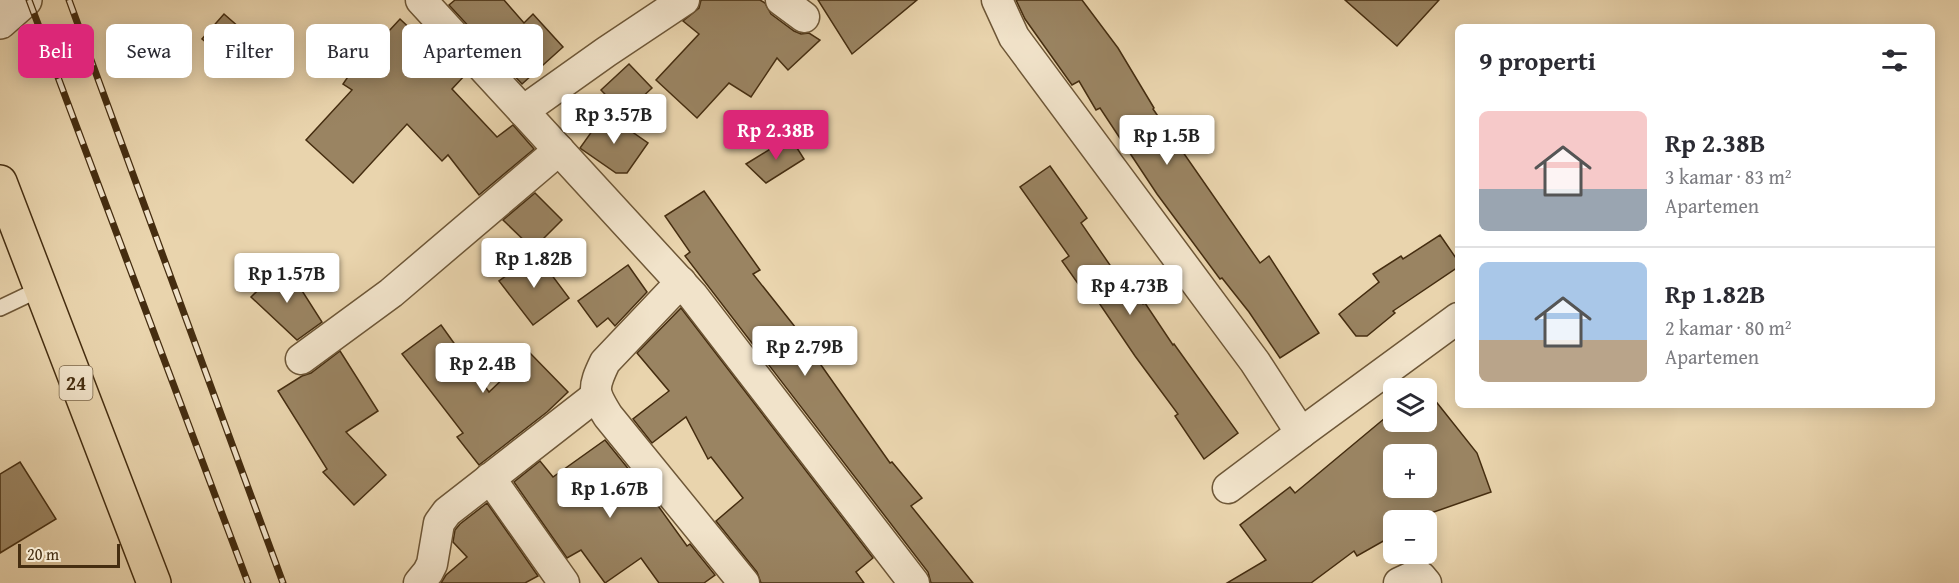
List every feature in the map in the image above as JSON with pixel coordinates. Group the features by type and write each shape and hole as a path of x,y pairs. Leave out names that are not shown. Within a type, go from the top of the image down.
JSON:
{"highway":[{"name":"24","path":"0,182 154,583"}],"street":[{"path":"0,22 25,0"},
{"path":"421,0 693,296 914,583"},
{"path":"523,111 684,0"},
{"path":"781,0 804,17"},
{"path":"997,0 1014,37 1255,362 1301,434"},
{"path":"301,359 391,293 559,150"},
{"path":"681,282 605,362 597,379 596,396 608,416 744,583"},
{"path":"1228,488 1455,320"},
{"path":"419,583 432,564 439,522 447,512 596,396"},
{"path":"490,478 564,583"},
{"path":"1400,583 1414,576 1421,577 1426,583"}],"lane":[{"path":"0,308 40,289"}],"building":[{"path":"455,0 504,0 524,23 533,14 542,24 467,24 449,5"},
{"path":"701,0 760,0 765,3 771,14 794,31 801,34 809,33 820,40 788,70 777,58 751,97 729,83 697,118 656,80 699,34 683,21 699,8"},
{"path":"818,0 917,0 852,54"},
{"path":"1016,0 1082,0 1118,48 1153,109 1260,263 1269,256 1319,333 1280,358 1249,312 1222,278 1220,279 1157,194 1100,108 1096,110 1079,81 1072,85 1025,19"},
{"path":"1345,0 1439,0 1397,46"},
{"path":"224,14 235,24 215,24"},
{"path":"400,19 405,24 402,24 402,78 462,78 452,89 497,137 513,125 534,149 479,195 448,155 442,161 407,124 353,183 306,140 352,90 343,84 347,78 390,78 390,30"},
{"path":"543,25 563,47 543,65"},
{"path":"629,64 652,88 624,114 601,90"},
{"path":"516,78 529,78 522,84"},
{"path":"605,113 648,143 627,173 616,173 580,148"},
{"path":"790,137 804,159 766,183 746,164"},
{"path":"1050,166 1087,218 1081,223 1123,284 1128,281 1143,304 1145,303 1238,433 1204,459 1175,416 1178,414 1091,291 1086,295 1062,261 1069,256 1020,187"},
{"path":"704,191 760,270 753,274 811,347 809,348 890,463 892,462 922,498 911,506 973,583 931,583 928,572 685,256 690,252 665,216"},
{"path":"535,193 562,220 533,249 503,220"},
{"path":"1440,235 1455,257 1455,269 1393,311 1395,313 1367,336 1356,336 1339,314 1379,282 1373,274 1401,256 1403,259"},
{"path":"536,254 569,298 533,325 499,281"},
{"path":"285,264 322,322 297,340 251,297"},
{"path":"628,265 647,292 615,326 608,318 597,327 578,301"},
{"path":"681,308 873,558 856,572 864,583 761,583 757,572 716,521 743,498 711,457 708,459 686,417 652,443 633,419 669,391 637,353"},
{"path":"441,325 489,392 530,353 568,392 547,412 479,465 457,437 463,433 402,354"},
{"path":"340,351 378,411 346,432 386,475 354,505 323,472 327,469 278,391 311,373"},
{"path":"1437,403 1477,453 1491,492 1437,511 1383,510 1383,541 1357,556 1354,551 1311,583 1227,583 1266,560 1240,525 1290,487 1295,493 1383,420 1383,432 1437,432"},
{"path":"605,440 687,546 690,544 715,575 704,583 659,583 641,558 605,583 581,550 567,558 514,482 540,461 553,477"},
{"path":"20,462 56,519 0,553 0,474"},
{"path":"487,503 538,576 525,583 441,583 446,575 467,557 453,542 455,530"}],"railway":[{"path":"29,0 248,583"},
{"path":"69,0 283,583"}]}
